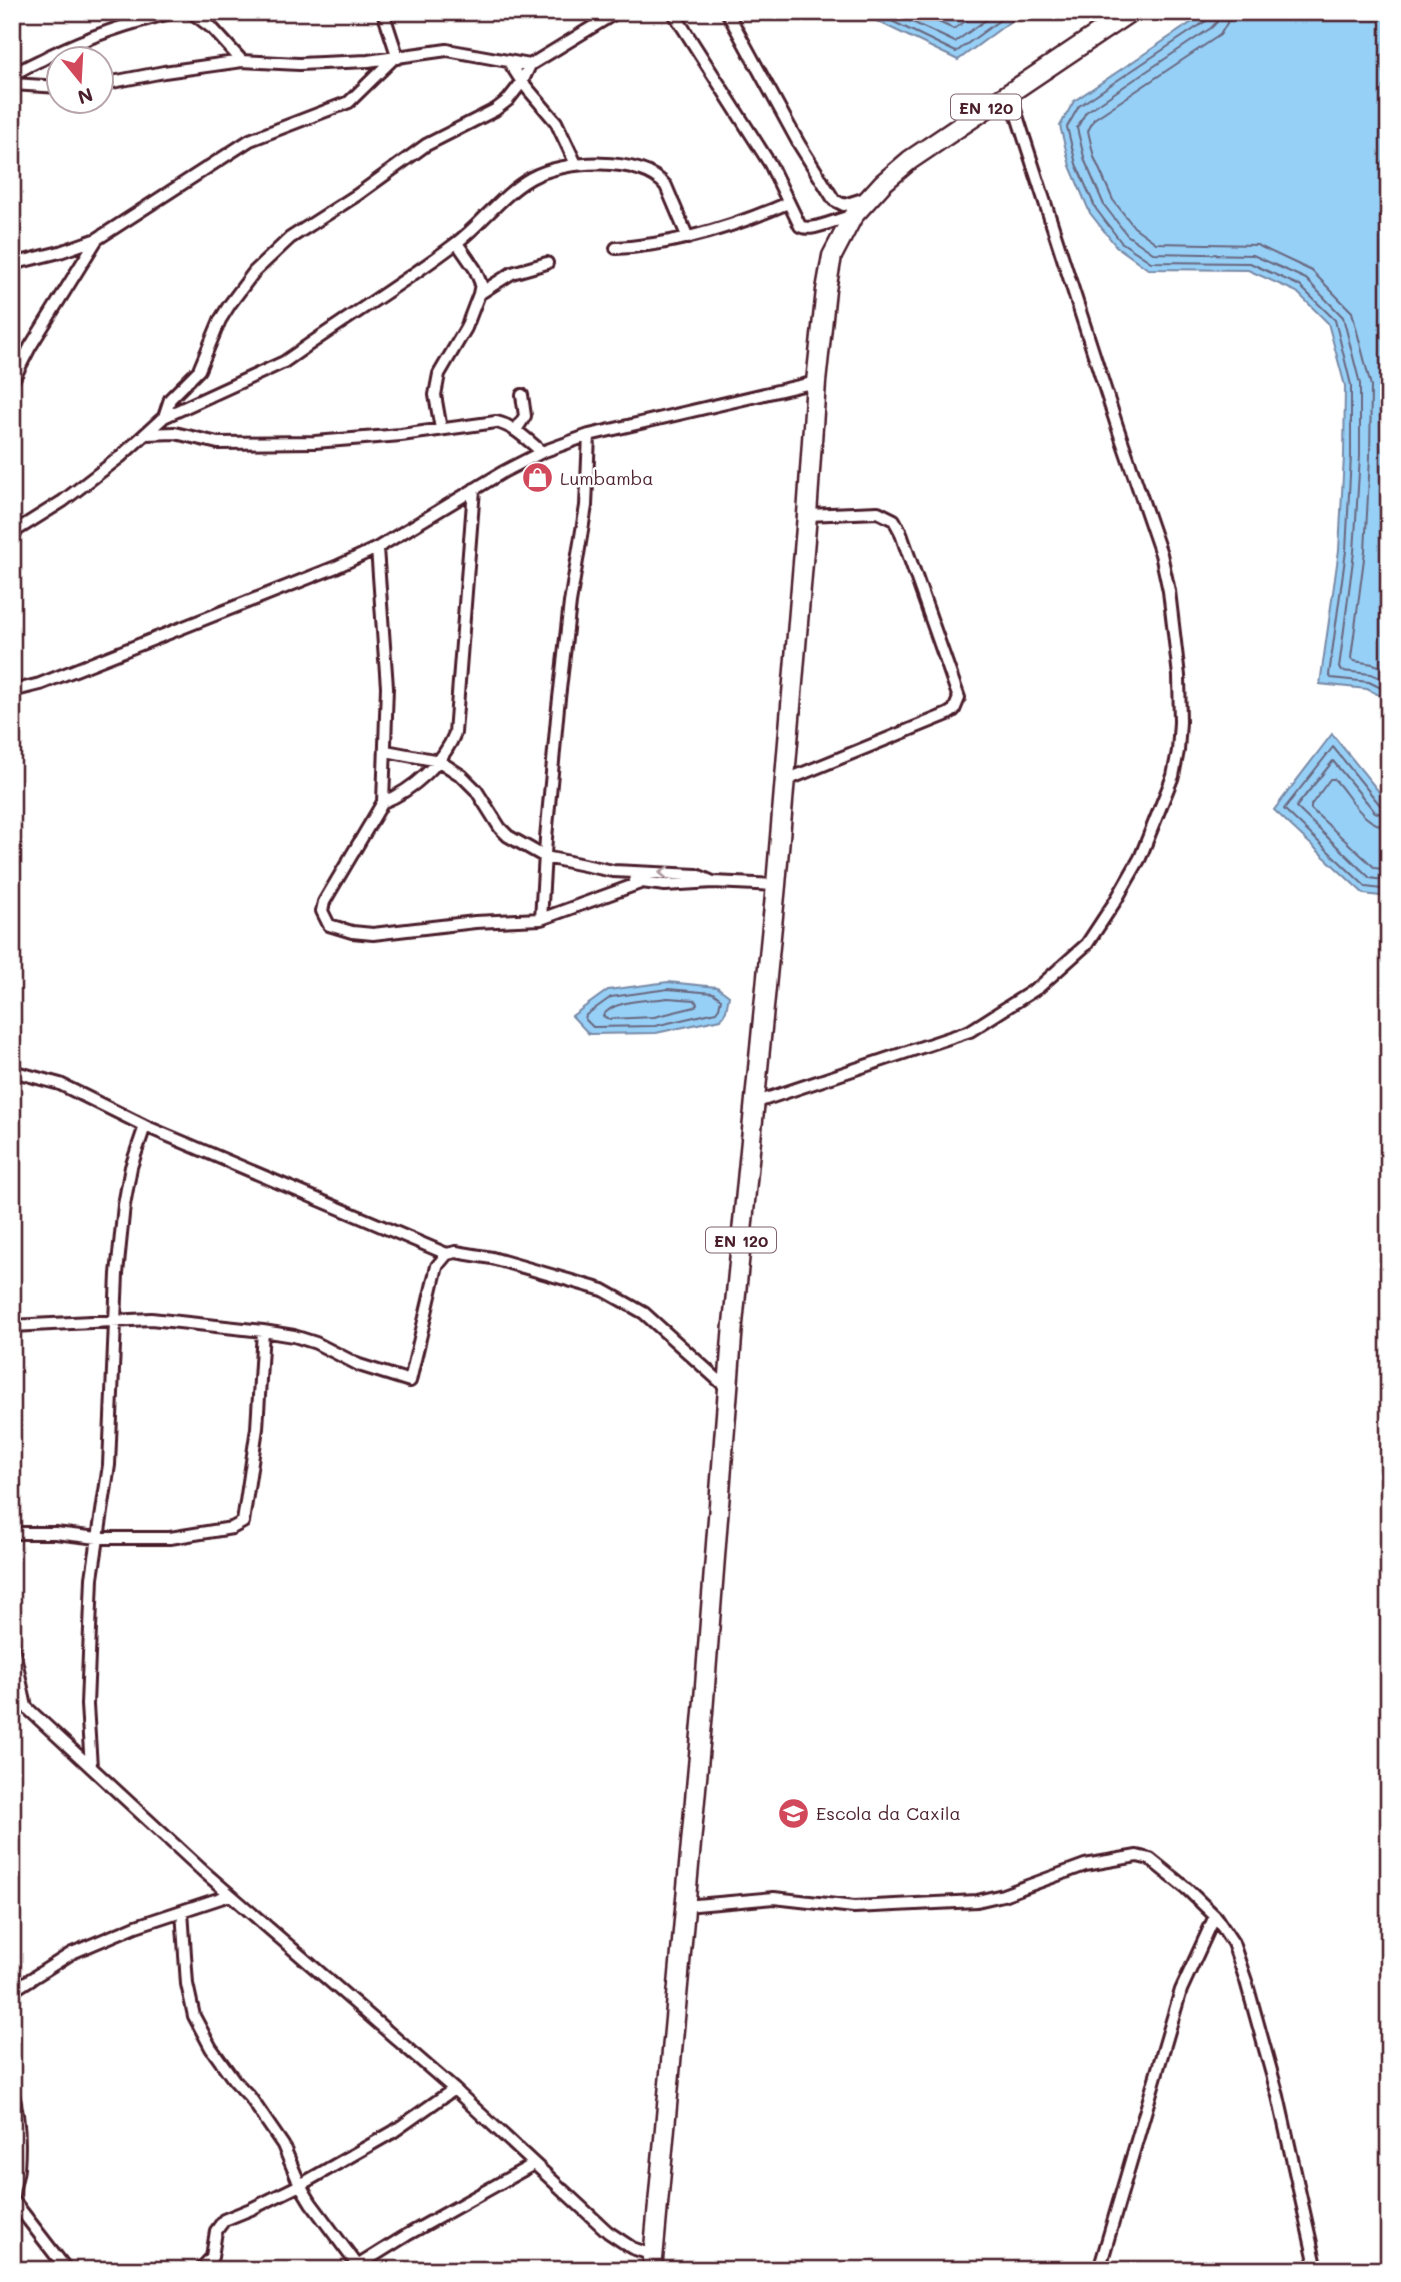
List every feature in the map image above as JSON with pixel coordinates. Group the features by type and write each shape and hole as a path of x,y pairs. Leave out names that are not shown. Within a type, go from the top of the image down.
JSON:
{"main road":[{"name":"EN 120","path":"653,2263 703,1712 727,1388 776,885 816,382 832,256 853,216 869,197 910,160 1130,12"}],"street":[{"path":"12,76 61,50 109,31 175,12"},
{"path":"191,12 212,28 242,61"},
{"path":"383,12 396,59"},
{"path":"164,417 170,399 199,370 220,320 254,272 290,238 357,195 409,156 495,110 508,100 522,82 530,65 617,12"},
{"path":"673,12 770,164 800,226 805,229 853,216"},
{"path":"727,12 799,144 834,200 844,205 869,197"},
{"path":"116,81 242,61 299,64 396,59 447,50 530,65"},
{"path":"12,264 97,239 250,140 349,102 396,59"},
{"path":"509,62 556,122 576,164"},
{"path":"12,84 46,86"},
{"path":"754,1103 970,1031 1039,987 1087,944 1116,900 1140,858 1173,776 1180,722 1179,676 1169,591 1161,554 1009,91"},
{"path":"12,533 63,501 164,417 284,362 457,243 503,199 532,177 576,164 616,165 650,173 661,180 673,200 688,238"},
{"path":"616,248 647,246 688,238 751,219 788,203"},
{"path":"12,382 44,323 97,239"},
{"path":"441,429 435,395 439,374 467,328 481,284 475,269 457,243"},
{"path":"479,295 512,273 547,263"},
{"path":"12,691 40,684 336,567 377,548 474,489 542,452 589,435 816,382"},
{"path":"516,430 525,416 522,396"},
{"path":"146,434 175,433 218,443 315,442 496,422 516,430 542,452"},
{"path":"541,919 568,616 586,506 589,435"},
{"path":"383,802 400,794 439,761 455,733 474,489"},
{"path":"784,781 948,714 954,710 959,698 894,520 878,512 807,515"},
{"path":"377,548 387,687 383,802 324,902 322,911 329,925 352,932 373,934 475,922 541,919 640,883"},
{"path":"386,751 439,761 462,776 476,790 508,836 545,857 613,871 697,875 713,882"},
{"path":"613,871 640,883 776,885"},
{"path":"12,1071 60,1084 145,1126 447,1254 457,1252 492,1258 603,1290 644,1313 727,1388"},
{"path":"91,1767 87,1705 92,1578 109,1465 115,1321 124,1205 131,1167 145,1126"},
{"path":"12,1326 151,1319 263,1331 316,1343 359,1365 410,1381 437,1266 447,1254"},
{"path":"12,1533 55,1533 99,1538 170,1538 232,1528 243,1522 257,1428 263,1331"},
{"path":"12,1641 26,1707"},
{"path":"12,1694 230,1895 454,2089 608,2232 653,2263"},
{"path":"685,1906 774,1898 854,1907 977,1901 1003,1895 1085,1865 1137,1856 1159,1864 1215,1916 1233,1944 1247,1981 1278,2096 1317,2270"},
{"path":"12,1991 72,1953 136,1926 230,1895"},
{"path":"182,1911 187,1984 194,2016 211,2048 234,2080 250,2096 283,2146 300,2185 357,2268 407,2235 534,2164"},
{"path":"1099,2270 1181,1990 1215,1916"},
{"path":"200,2270 212,2258 219,2224 300,2185 393,2132 454,2089"},
{"path":"12,2091 18,2125 13,2200 67,2270"}],"water":[{"path":"858,12 1023,12 958,60"},
{"path":"1207,12 1389,12 1389,700 1367,689 1320,684 1339,550 1344,456 1345,386 1328,323 1297,292 1248,270 1148,269 1116,246 1090,213 1070,166 1060,126 1074,101"},
{"path":"1332,734 1389,804 1389,897 1364,894 1274,810"},
{"path":"668,982 717,987 729,996 726,1011 721,1019 656,1033 589,1034 572,1016 608,990"}],"place":[{"name":"Lumbamba","path":"537,478"},
{"name":"Escola da Caxila","path":"793,1813"}]}
